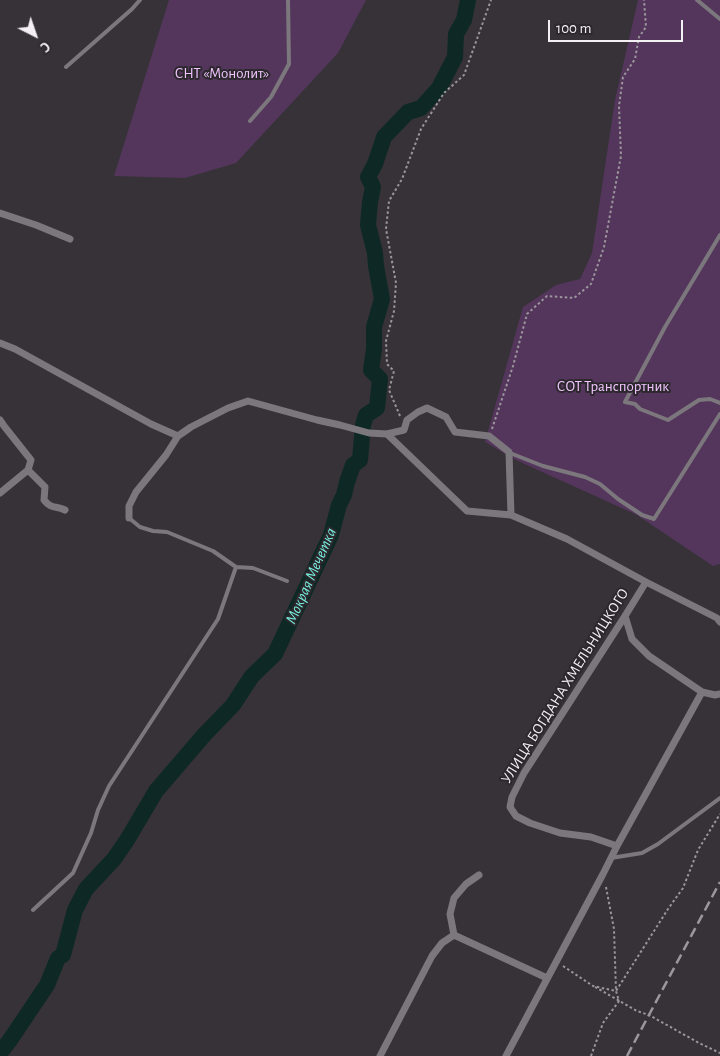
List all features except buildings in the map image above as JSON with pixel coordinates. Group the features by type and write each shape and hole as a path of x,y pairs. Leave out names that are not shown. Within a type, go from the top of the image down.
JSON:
{"street":[{"path":"0,213 70,239"},
{"path":"0,343 15,349 150,424 178,436"},
{"path":"129,518 129,506 136,492 166,455 178,436 191,427 228,408 248,401 357,431 386,434 404,430 407,420 427,408 446,417 455,432 489,436 509,452 511,515"},
{"path":"0,420 31,460 28,470 0,493"},
{"path":"386,434 467,511 511,515 567,539 717,618 720,622"},
{"path":"28,470 44,487 44,500 49,506 66,510"},
{"name":"УЛИЦА БОГДАНА ХМЕЛЬНИЦКОГО","path":"617,846 591,837 560,833 530,823 516,816 510,807 512,797 524,773 646,582"},
{"path":"626,616 632,640 649,656 702,692 720,694"},
{"path":"506,1056 617,846 702,692"},
{"path":"454,935 450,914 454,898 466,884 479,875"},
{"path":"454,935 547,978"},
{"path":"380,1056 432,956 442,943 454,935"}],"lane":[{"path":"66,67 140,0"},
{"path":"250,122 271,97 289,64 288,0"},
{"path":"697,0 720,19"},
{"path":"720,235 665,327 625,402 635,404 640,409 668,420 699,400 710,399 720,403"},
{"path":"509,452 543,466 586,477 600,484 642,515 654,519 720,414"},
{"path":"129,518 140,527 167,532 212,551 236,567 253,568 287,581"},
{"path":"32,910 73,873 109,786 218,619 236,567"},
{"path":"611,858 642,853 658,844 720,798"}],"path":[{"path":"407,420 402,420 389,390 394,371 387,364 386,341 394,311 396,284 386,229 389,201 402,179 421,129 444,93 464,75 491,0"},
{"path":"489,436 512,366 526,314 548,296 574,298 591,284 604,247 621,156 619,106 623,77 634,59 639,37 646,27 644,0"},
{"path":"616,991 683,888 698,850 720,814"},
{"path":"603,874 614,929 616,991 619,1001"},
{"path":"556,961 619,1001 720,1053"},
{"path":"593,986 616,991"},
{"path":"591,1056 603,1023 619,1001"}],"green space":[{"name":"СНТ «Монолит»","path":"169,0 366,0 338,53 236,163 185,178 114,176"},
{"name":"СОТ Транспортник","path":"638,0 720,0 720,564 713,566 637,515 516,460 485,442 523,307 556,285 580,279 592,253 615,100"}],"waterway":[{"name":"Мокрая Мечетка","path":"0,1053 47,985 58,958 63,955 75,910 86,889 114,859 156,791 204,735 233,705 252,676 275,654 331,535 353,465 360,460 363,425 366,415 377,408 380,379 371,370 374,349 374,327 382,299 375,253 368,225 373,187 368,177 375,164 384,137 408,112 421,108 439,88 455,57 456,34 464,20 468,0"}],"railway":[{"path":"627,1056 720,882"}]}
